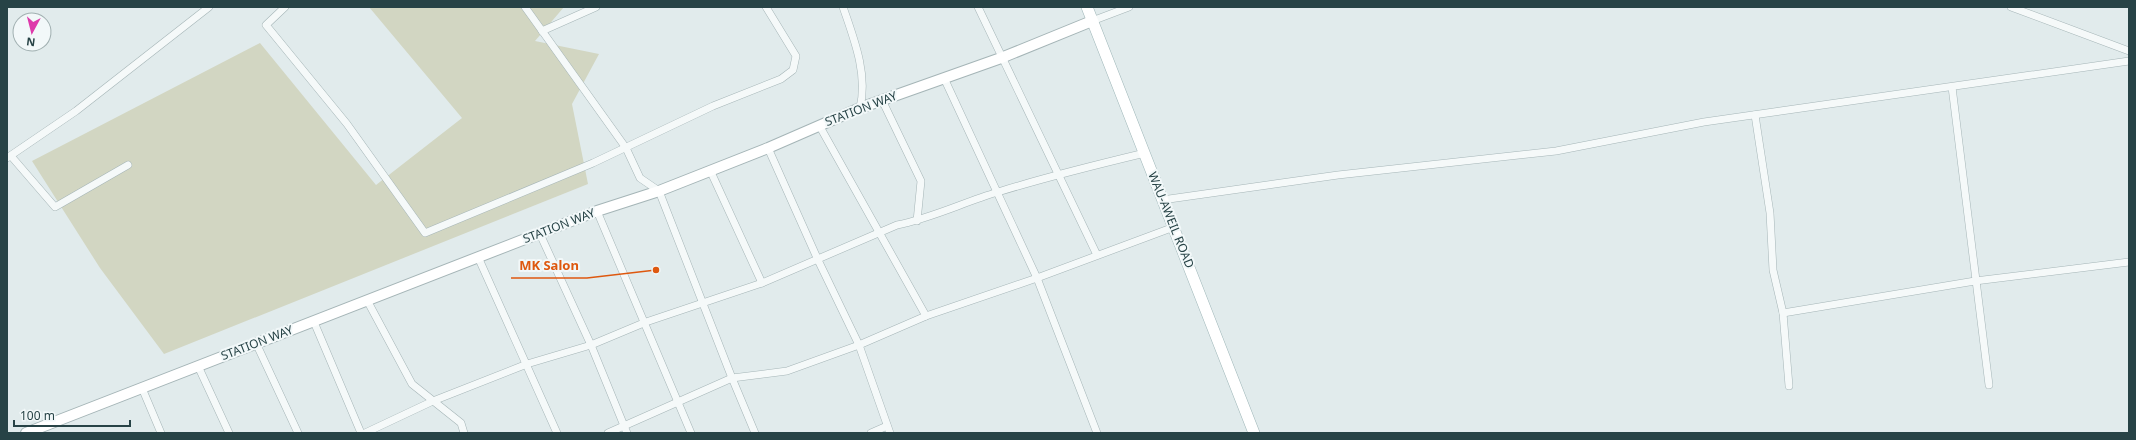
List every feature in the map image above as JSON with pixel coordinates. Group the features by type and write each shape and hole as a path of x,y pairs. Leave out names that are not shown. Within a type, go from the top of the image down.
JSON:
{"main road":[{"name":"WAU-AWEIL ROAD","path":"1086,7 1145,153 1162,200 1174,227 1254,433"},
{"name":"STATION WAY","path":"26,433 256,343 368,302 597,211 659,191 768,148 860,108 1001,58 1092,21"}],"street":[{"path":"128,165 55,207 9,157 76,112 210,7"},
{"path":"285,7 266,25 347,124 425,233 593,163 713,106 781,79 794,70 796,56 766,7"},
{"path":"525,7 626,148 640,178 659,191 755,433"},
{"path":"542,31 596,7"},
{"path":"843,7 858,49 862,98 860,108"},
{"path":"978,7 1001,58 1097,255"},
{"path":"1092,21 1129,7"},
{"path":"2012,7 2129,50"},
{"path":"1162,200 1338,175 1556,151 1704,122 2129,61"},
{"path":"944,78 1036,278 1097,433"},
{"path":"1952,87 1989,384"},
{"path":"882,100 921,181 917,221"},
{"path":"1755,115 1770,212 1773,270 1783,313 1789,386"},
{"path":"819,125 926,316"},
{"path":"768,148 818,260 859,345 888,430 871,433"},
{"path":"365,433 433,401 527,364 591,345 646,322 762,282 897,226 917,221 996,192 1057,174 1145,153"},
{"path":"710,170 762,282"},
{"path":"597,211 646,322 677,402 691,433"},
{"path":"608,433 624,424 732,378 786,371 859,345 926,316 1036,278 1174,227"},
{"path":"540,234 591,345 627,433"},
{"path":"478,257 557,433"},
{"path":"1783,313 1975,280 2129,262"},
{"path":"368,302 412,384 461,423 464,433"},
{"path":"314,322 361,433"},
{"path":"256,343 298,433"},
{"path":"198,366 229,433"},
{"path":"142,388 161,433"}],"green space":[{"path":"369,7 564,7 535,41 599,54 572,104 588,184 164,354 100,268 32,161 260,43 376,185 462,118"}],"place":[{"name":"MK Salon","path":"656,270"}]}
